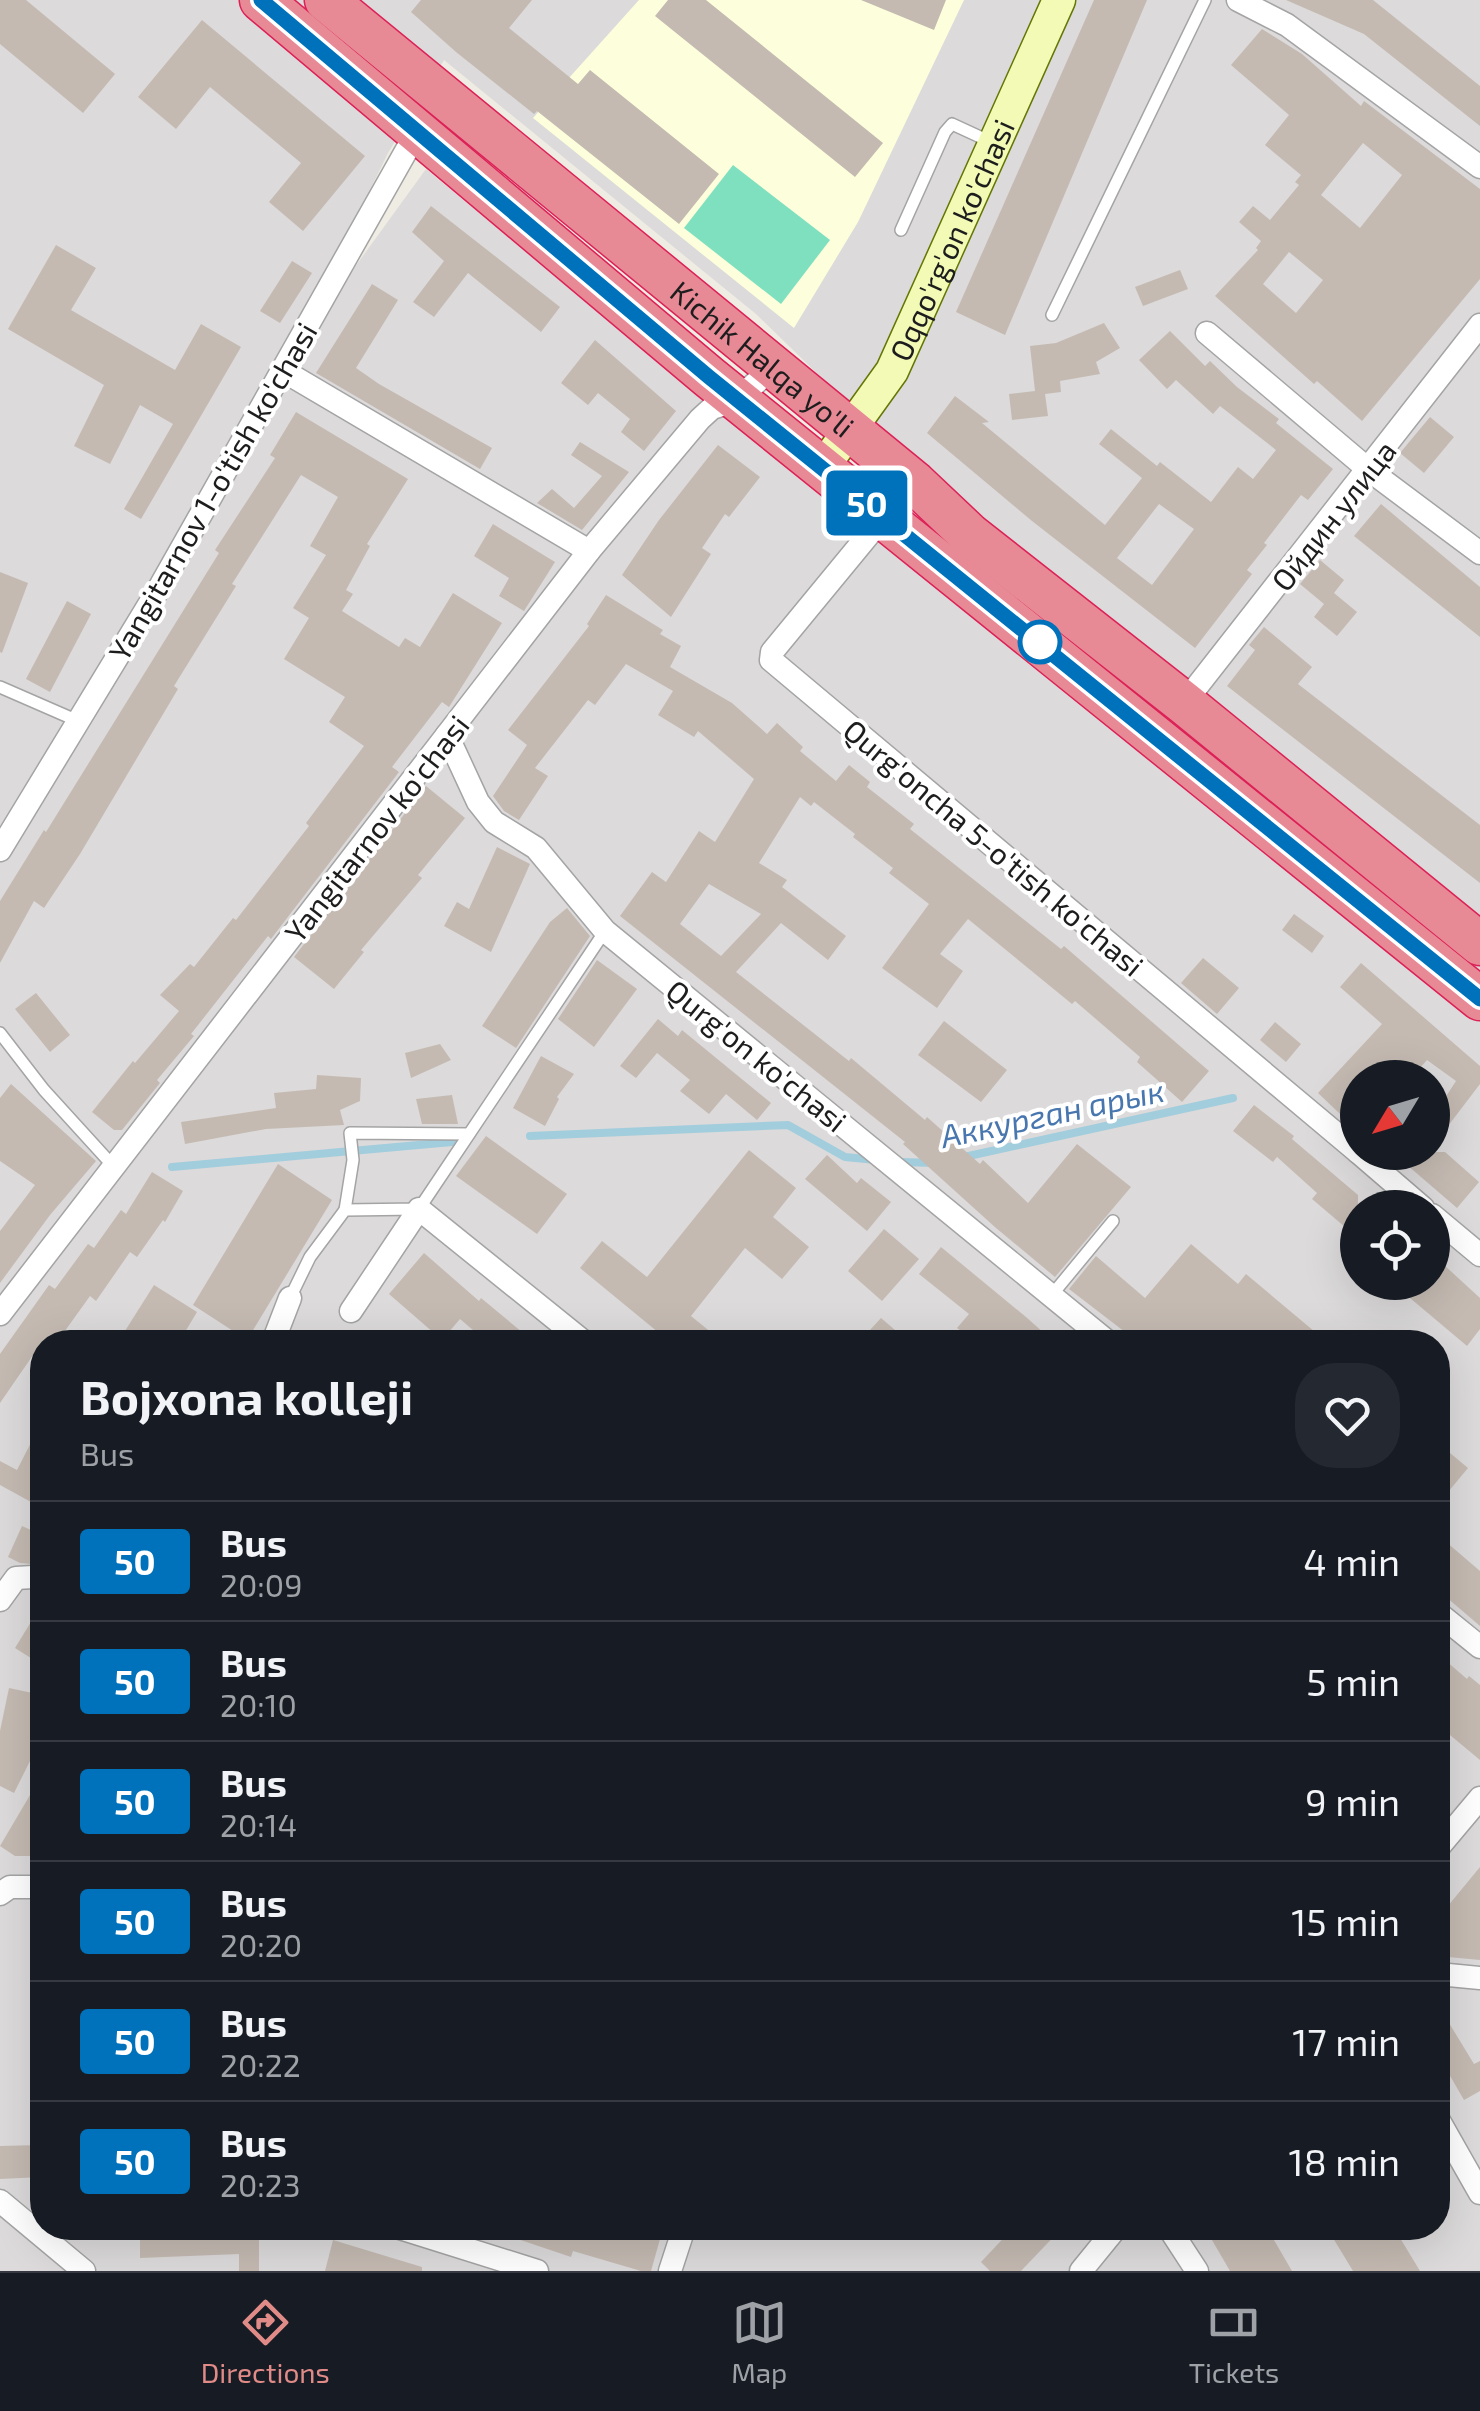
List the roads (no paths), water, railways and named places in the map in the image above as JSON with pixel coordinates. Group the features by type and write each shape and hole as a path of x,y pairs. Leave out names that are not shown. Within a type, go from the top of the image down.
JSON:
{"highway":[{"name":"Kichik Halqa yo'li","path":"261,0 737,400 1480,998"},
{"name":"Kichik Halqa yo'li","path":"326,0 851,431 970,534 1480,944"}],"main road":[{"name":"Oqqo'rg'on ko'chasi","path":"823,468 892,372 1059,0"}],"street":[{"path":"1238,0 1287,25 1480,167"},
{"name":"Yangitarnov 1-o'tish ko'chasi","path":"0,850 162,585 418,130"},
{"name":"Ойдин улица","path":"1184,703 1480,325"},
{"path":"1207,333 1369,470 1480,554"},
{"name":"Yangitarnov ko'chasi","path":"0,1314 589,550 700,419 712,408 737,400 773,367"},
{"path":"282,370 589,550"},
{"name":"Qurg'oncha 5-o'tish ko'chasi","path":"884,516 772,652 771,660 1340,1137"},
{"name":"Qurg'on ko'chasi","path":"447,735 478,802 494,822 536,848 605,931 1093,1330"},
{"name":"Qurg'oncha 5-o'tish ko'chasi","path":"1379,1170 1403,1190"},
{"path":"351,1311 419,1209 569,1330"},
{"path":"1450,1230 1480,1255"},
{"path":"278,1330 290,1298"},
{"path":"0,1600 16,1578 30,1577"},
{"path":"1450,1622 1480,1648"},
{"path":"1450,1834 1480,1798"},
{"path":"0,1894 10,1887 30,1886"},
{"path":"1450,1975 1480,1978"},
{"path":"1450,2141 1480,2193"},
{"path":"0,2201 30,2226"},
{"path":"21,2218 30,2213"},
{"path":"47,2240 84,2271"},
{"path":"438,2240 537,2271"},
{"path":"670,2271 680,2240"},
{"path":"1081,2271 1106,2240"},
{"path":"1177,2240 1197,2271"}],"lane":[{"path":"1052,315 1205,0"},
{"path":"901,230 944,132 952,124 994,144"},
{"path":"0,686 78,721"},
{"path":"345,1210 419,1209 605,931"},
{"path":"0,1033 44,1090 115,1168"},
{"path":"290,1298 310,1257 345,1210 352,1160 350,1133 468,1134"},
{"path":"1052,1296 1113,1221"}],"waterway":[{"name":"Аккурган арык","path":"964,1157 1233,1098"},
{"name":"Аккурган арык","path":"530,1136 788,1125 845,1157 876,1160"},
{"name":"Аккурган арык","path":"172,1167 452,1142"},
{"name":"Аккурган арык","path":"900,1162 936,1163"}]}
